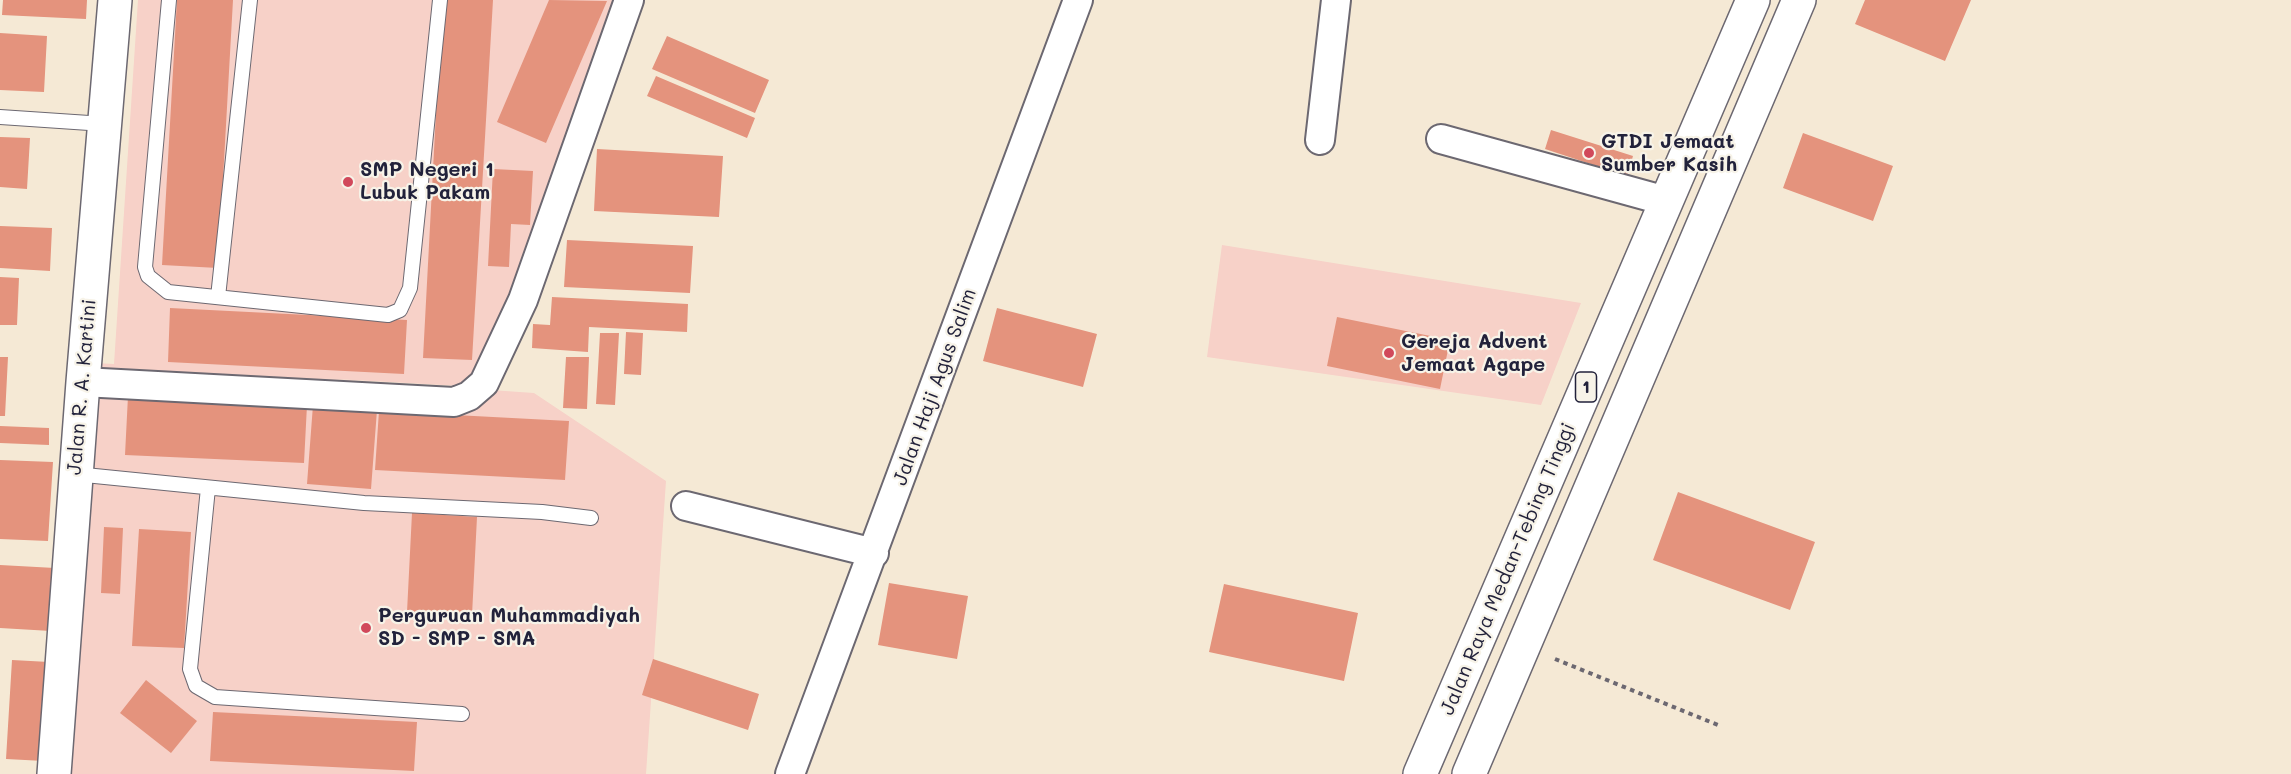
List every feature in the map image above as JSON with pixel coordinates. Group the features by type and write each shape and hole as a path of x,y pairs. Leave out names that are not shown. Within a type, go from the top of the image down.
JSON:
{"main road":[{"name":"Jalan R. A. Kartini","path":"54,774 75,474 116,0"},
{"name":"Jalan Raya Medan-Tebing Tinggi","path":"1420,774 1753,0"},
{"name":"1","path":"1469,774 1799,0"},
{"path":"1444,718 1486,734"}],"street":[{"path":"83,382 454,402 469,396 484,384 523,300 629,0"},
{"name":"Jalan Haji Agus Salim","path":"790,774 1078,0"},
{"path":"1320,140 1336,0"},
{"path":"1441,139 1666,201"},
{"path":"686,506 873,553"}],"lane":[{"path":"169,0 145,267 154,284 168,292 388,315 400,310 410,288 440,0"},
{"path":"218,297 250,0"},
{"path":"0,117 104,124"},
{"path":"75,474 364,503 542,512 591,518"},
{"path":"208,488 190,669 196,686 215,698 462,714"}],"path":[{"path":"1524,647 1718,725"}],"shaded area":[{"path":"138,0 634,0 495,388 318,378 534,393 666,481 646,774 66,774 95,363 114,364"},
{"path":"1222,245 1581,303 1541,405 1207,357"}],"building":[{"path":"3,0 87,0 86,19 2,15"},
{"path":"177,0 233,0 218,268 162,265"},
{"path":"442,0 493,0 472,360 423,358"},
{"path":"549,0 607,1 546,143 497,122"},
{"path":"1865,0 1971,0 1945,61 1855,24"},
{"path":"0,33 47,36 44,92 0,90"},
{"path":"667,36 769,80 755,113 652,69"},
{"path":"656,76 755,118 747,138 647,96"},
{"name":"GTDI Jemaat Sumber Kasih","path":"1551,130 1633,156 1627,176 1545,149"},
{"path":"1803,133 1893,166 1873,221 1783,188"},
{"path":"0,137 30,138 27,189 0,187"},
{"path":"597,149 723,156 719,217 594,211"},
{"path":"493,169 533,171 530,225 511,224 509,267 488,266"},
{"path":"0,226 52,228 50,271 0,268"},
{"path":"567,240 693,246 690,293 564,287"},
{"path":"0,277 19,278 17,325 0,325"},
{"path":"552,297 688,304 687,332 589,327 588,352 532,348 533,324 550,325"},
{"path":"170,308 407,320 404,374 168,362"},
{"path":"997,308 1097,334 1083,387 983,361"},
{"name":"Gereja Advent Jemaat Agape","path":"1337,317 1450,340 1440,389 1327,366"},
{"path":"626,332 643,333 641,375 624,374"},
{"path":"600,333 619,333 615,405 596,404"},
{"path":"0,357 8,357 5,416 0,416"},
{"path":"566,357 589,357 587,409 563,408"},
{"path":"128,396 307,405 304,463 125,455"},
{"path":"313,405 377,410 371,489 307,484"},
{"path":"379,411 569,421 565,480 375,470"},
{"path":"0,426 49,428 49,445 0,443"},
{"path":"0,460 53,462 48,541 0,539"},
{"path":"1678,492 1815,542 1790,610 1653,560"},
{"path":"412,513 477,517 472,615 407,612"},
{"path":"104,527 123,528 120,594 101,593"},
{"path":"139,529 191,532 184,648 132,646"},
{"path":"0,565 55,568 51,631 0,628"},
{"path":"889,583 968,596 957,659 878,645"},
{"path":"1224,584 1358,613 1344,681 1209,652"},
{"path":"653,659 759,694 748,730 642,695"},
{"path":"12,660 49,662 44,761 6,759"},
{"path":"146,680 197,721 171,753 120,713"},
{"path":"213,712 417,722 414,771 210,761"}],"place":[{"name":"GTDI Jemaat Sumber Kasih","path":"1589,153"},
{"name":"SMP Negeri 1 Lubuk Pakam","path":"348,182"},
{"name":"Gereja Advent Jemaat Agape","path":"1389,353"},
{"name":"Perguruan Muhammadiyah SD - SMP - SMA","path":"366,628"}]}
